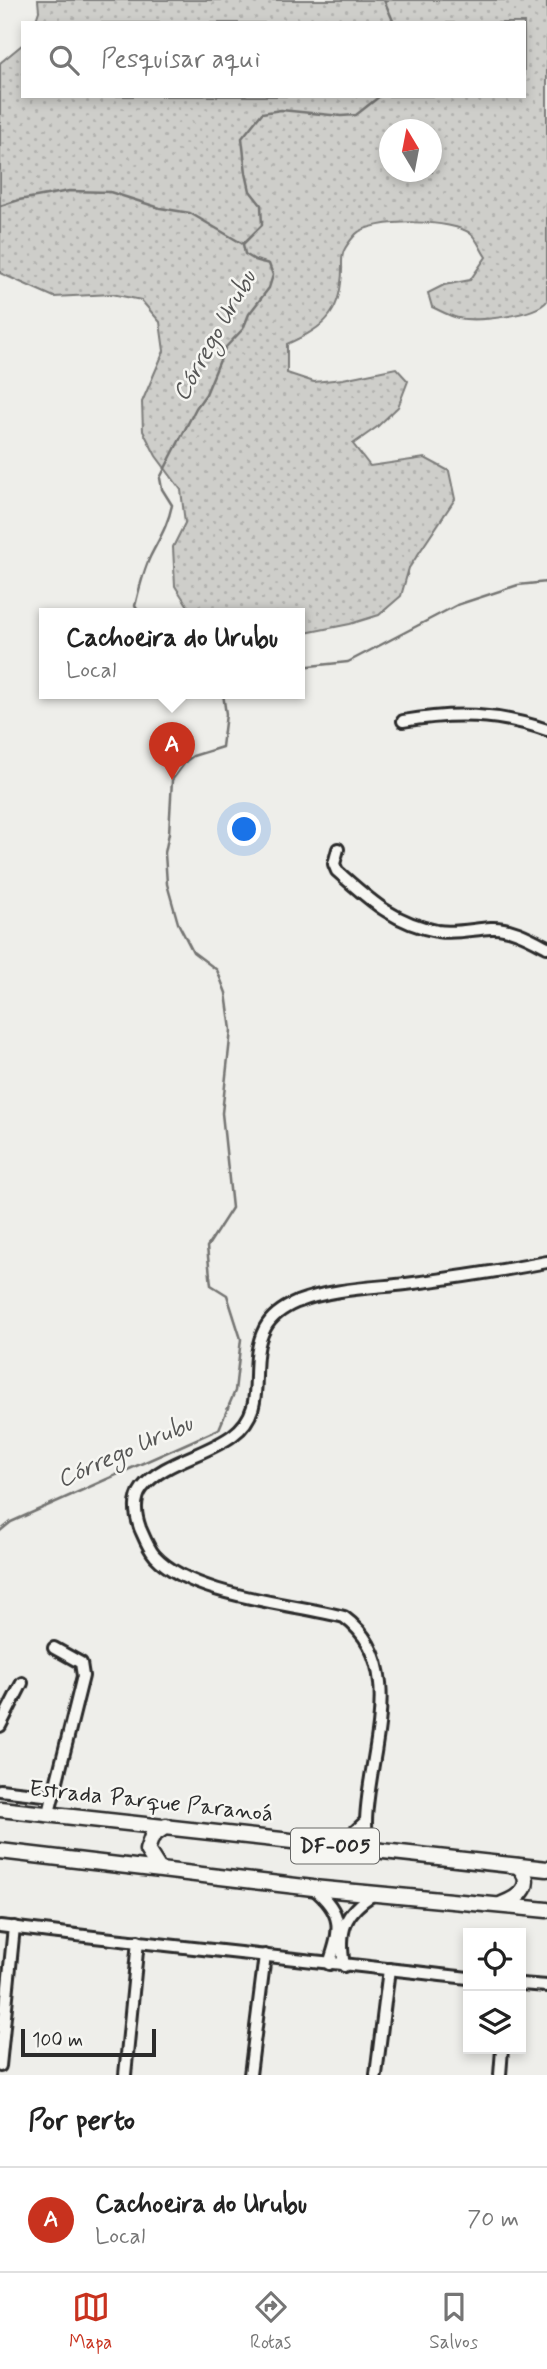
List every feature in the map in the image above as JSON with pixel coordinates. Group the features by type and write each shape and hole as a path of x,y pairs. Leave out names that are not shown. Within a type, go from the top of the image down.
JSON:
{"main road":[{"name":"Estrada Parque Paranoá","path":"0,1809 547,1869"},
{"path":"159,1869 147,1850 152,1836 166,1826"},
{"name":"DF-005","path":"0,1851 313,1888 547,1910"},
{"path":"498,1905 518,1897 525,1890 526,1878 517,1866"}],"street":[{"path":"403,721 438,715 489,716 507,718 547,730"},
{"path":"338,849 334,864 337,871 386,912 417,926 438,931 456,933 503,929 519,933 547,947"},
{"path":"368,1849 366,1821 381,1700 380,1679 374,1657 359,1629 344,1617 226,1591 182,1576 155,1555 146,1541 135,1508 137,1497 148,1481 214,1448 247,1423 254,1406 259,1342 271,1317 280,1310 299,1301 348,1291 460,1278 547,1262"},
{"path":"49,1814 83,1676 81,1663 54,1648"},
{"path":"0,1726 22,1683"},
{"path":"0,1790 53,1796"},
{"path":"339,1846 366,1821"},
{"path":"313,1888 327,1899 337,1916 336,1941 329,1964"},
{"path":"344,1966 342,1949 345,1922 359,1903 374,1894"},
{"path":"0,1926 463,1977"},
{"path":"0,2066 14,1927"},
{"path":"125,2075 138,1941"},
{"path":"250,2075 265,1955"},
{"path":"376,2075 389,1969"},
{"path":"526,1984 547,1986"},
{"path":"500,2075 502,2054"}],"shaded area":[{"path":"38,0 547,0 547,301 531,311 505,317 467,319 448,315 432,307 428,293 444,285 470,280 486,257 473,236 462,229 432,223 378,225 356,234 345,248 339,296 330,315 308,334 287,344 287,373 314,382 396,368 408,381 398,407 377,427 353,444 370,466 425,458 449,471 455,499 409,568 401,596 379,615 305,633 305,608 189,608 175,586 173,547 185,523 181,490 156,456 143,431 142,402 164,351 160,322 141,300 112,294 54,297 0,273 0,63 21,46 21,98 526,98 526,21 36,21 39,11"}],"waterway":[{"name":"Córrego Urubu","path":"384,0 393,21"},
{"name":"Córrego Urubu","path":"136,608 141,581 172,505 162,489 160,478 206,394 225,348 243,329 249,314 269,288 273,275 269,264 245,254 243,244 262,225 261,205 250,191 242,138 262,113 281,110 356,115 377,98"},
{"name":"Córrego Urubu","path":"0,206 69,191 110,192 160,208 190,213 243,244"},
{"name":"Córrego Urubu","path":"305,666 348,662 457,605 518,585 547,582"},
{"name":"Córrego Urubu","path":"0,1531 11,1522 219,1429 235,1391 241,1339 227,1295 211,1285 207,1247 232,1208 222,1113 231,1030 226,993 217,970 193,952 178,923 167,884 165,853 172,780 193,756 222,747 226,714 224,699"}],"place":[{"name":"Cachoeira do Urubu","path":"172,780"}]}
